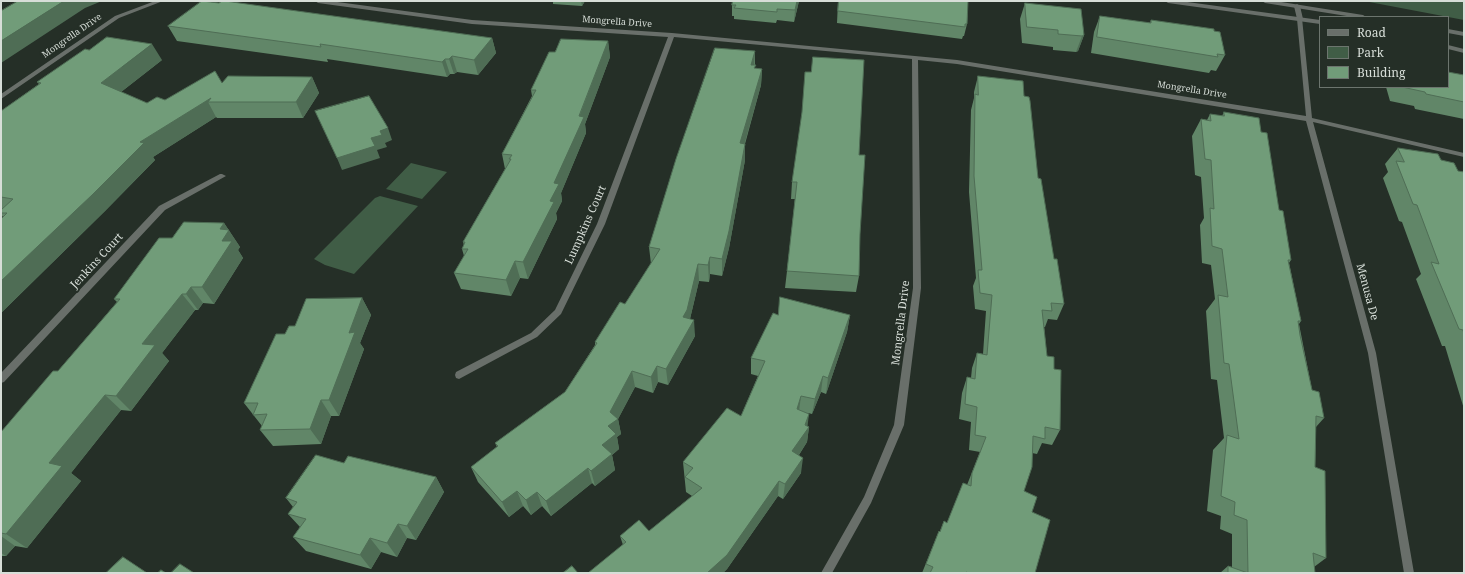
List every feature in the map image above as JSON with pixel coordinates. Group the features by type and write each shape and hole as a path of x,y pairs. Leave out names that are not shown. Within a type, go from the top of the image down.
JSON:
{"street":[{"name":"Mongrella Drive","path":"1,97 117,18 160,1"},
{"name":"Mongrella Drive","path":"318,1 472,22 672,35 957,62 1309,119 1464,155"},
{"path":"1168,1 1319,22"},
{"path":"1265,1 1357,16"},
{"name":"Menusa De","path":"1297,6 1300,19 1309,119 1372,353 1409,573"},
{"path":"1449,31 1464,34"},
{"name":"Lumpkins Court","path":"459,375 534,335 558,312 601,224 672,35"},
{"path":"1449,47 1464,50"},
{"name":"Mongrella Drive","path":"826,573 868,500 899,425 917,288 915,58"},
{"name":"Jenkins Court","path":"1,379 162,208 222,176"}],"green space":[{"path":"1364,1 1464,1 1464,20"},
{"path":"411,163 447,172 422,199 386,189"},
{"path":"380,196 418,206 354,274 325,265 314,259 375,198"}],"building":[{"path":"18,1 64,1 1,41 1,11"},
{"path":"202,1 219,3 225,1 492,38 474,60 452,56 442,62 320,44 321,47 168,26"},
{"path":"733,1 797,1 795,10 777,9 777,12 734,8 736,5 732,5"},
{"path":"839,1 968,1 967,24 965,24 965,27 838,11"},
{"path":"1025,3 1081,9 1084,35 1058,34 1058,30 1027,27"},
{"path":"1100,16 1151,23 1151,20 1214,29 1214,31 1220,32 1225,55 1217,54 1218,57 1097,37"},
{"path":"107,37 152,44 101,83 147,103 157,97 165,100 215,71 222,83 228,76 312,77 296,102 208,102 211,98 140,142 144,143 92,195 1,281 1,219 7,213 1,213 1,210 13,199 1,197 1,111 41,83 37,82 85,49 89,50"},
{"path":"561,39 608,41 579,116 584,117 554,183 559,184 550,201 554,202 523,262 515,261 506,280 454,273 468,249 462,249 465,242 463,242 511,159 509,159 512,155 502,154 536,90 531,90 549,52 555,52"},
{"path":"715,48 755,51 751,65 756,65 754,68 762,69 740,143 745,144 729,231 722,259 710,257 708,265 698,264 687,310 683,317 694,320 666,369 657,366 651,377 632,371 610,412 618,419 608,426 616,434 602,445 612,454 591,471 588,468 546,501 537,492 526,500 517,491 502,502 471,467 498,446 495,443 565,392 597,343 595,342 620,302 625,304 660,249 649,247 676,159"},
{"path":"813,57 864,60 859,155 865,155 859,276 787,271 797,182 792,182 802,112 805,72 811,72"},
{"path":"1449,72 1464,75 1464,102 1426,94 1425,92 1407,88 1449,88"},
{"path":"978,76 1023,81 1024,96 1029,97 1030,101 1038,178 1041,179 1054,259 1057,259 1064,304 1051,303 1052,311 1042,310 1047,356 1054,357 1054,369 1061,370 1060,430 1045,427 1045,439 1033,436 1032,467 1024,491 1037,497 1032,512 1050,520 1035,573 930,573 933,567 926,564 944,521 947,523 963,483 971,486 972,473 986,437 975,435 977,407 965,404 967,377 975,379 977,353 987,355 992,295 980,293 978,270 982,270 974,176 975,94 978,95"},
{"path":"369,96 388,128 380,131 382,135 371,138 375,146 337,158 315,111"},
{"path":"1224,112 1259,118 1261,132 1267,133 1279,210 1283,211 1291,260 1288,260 1301,321 1298,321 1300,335 1312,390 1319,392 1324,418 1316,416 1315,467 1325,471 1326,558 1313,553 1315,573 1248,573 1247,520 1234,515 1235,502 1221,496 1227,435 1239,439 1229,364 1224,363 1218,295 1228,297 1222,249 1212,246 1210,208 1214,209 1211,160 1205,159 1201,119 1211,121 1210,114 1224,116"},
{"path":"1398,148 1438,154 1441,160 1454,163 1458,171 1464,172 1464,334 1463,330 1459,329 1431,262 1439,264 1417,205 1413,204 1396,161 1404,162"},
{"path":"184,222 224,223 220,229 229,230 222,241 232,241 202,287 191,287 186,294 182,294 142,344 155,345 116,396 105,395 49,463 62,466 6,534 1,533 1,432 53,371 58,371 120,299 114,299 159,238 172,238"},
{"path":"780,297 850,315 828,378 823,376 815,399 801,396 797,409 809,414 805,425 809,427 792,451 803,458 785,484 779,481 727,555 707,573 588,573 626,542 620,536 639,520 649,531 702,488 685,477 693,468 683,462 727,408 741,416 765,361 751,358 773,313 778,315"},
{"path":"362,298 349,333 355,332 329,400 321,400 310,429 260,430 267,414 253,415 258,403 244,403 276,334 285,334 289,326 295,326 306,299"},
{"path":"316,455 344,463 348,456 436,477 407,526 398,524 387,543 370,538 360,555 293,537 306,519 288,514 297,502 286,498"},
{"path":"123,557 147,573 106,573"},
{"path":"180,564 194,573 171,573"},
{"path":"572,566 578,573 563,573"},
{"path":"1228,566 1248,573 1228,573"},
{"path":"161,570 166,573 158,573"}]}
